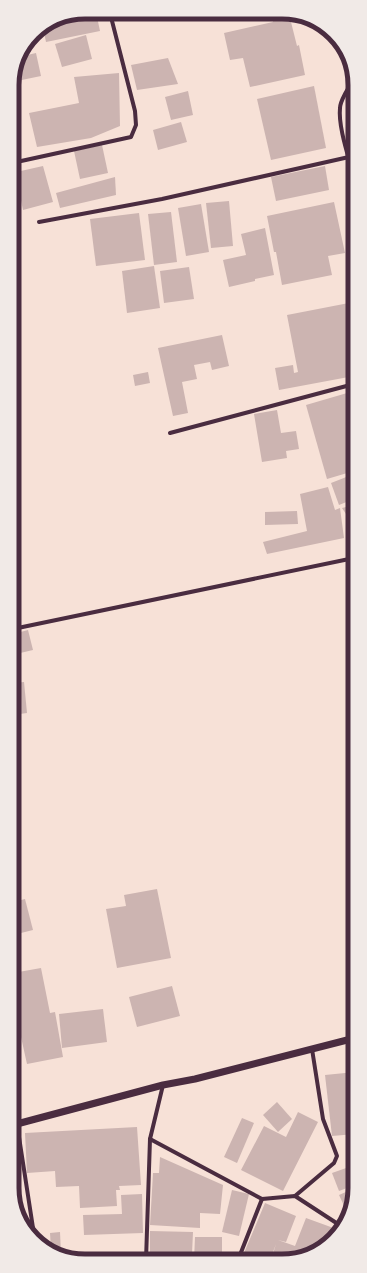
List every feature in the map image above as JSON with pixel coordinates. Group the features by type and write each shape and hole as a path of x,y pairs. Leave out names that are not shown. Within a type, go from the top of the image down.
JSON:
{"street":[{"path":"19,161 130,137 136,125 135,111 112,19"},
{"path":"348,89 340,107 342,127 348,153"},
{"path":"38,222 162,199 348,157"},
{"path":"170,433 348,386"},
{"path":"19,628 348,559"},
{"path":"19,1124 163,1085 195,1079 348,1040"},
{"path":"150,1138 262,1199 295,1196 334,1163 337,1156 323,1119 312,1049"},
{"path":"146,1254 150,1138 163,1085"},
{"path":"19,1148 33,1228"},
{"path":"295,1196 337,1224"},
{"path":"240,1254 262,1199"}],"building":[{"path":"97,19 100,31 46,42 44,33 64,22"},
{"path":"272,19 290,20 297,46 299,45 305,75 250,87 243,58 230,60 224,33 273,22"},
{"path":"86,35 92,59 62,67 55,44"},
{"path":"36,53 41,76 19,81 21,68 27,55"},
{"path":"168,58 178,84 137,90 131,65"},
{"path":"119,73 120,126 91,138 37,147 29,113 79,103 74,77"},
{"path":"314,86 326,148 271,160 257,99"},
{"path":"188,91 193,115 171,120 165,97"},
{"path":"181,122 187,142 158,150 153,130"},
{"path":"102,145 108,173 80,179 74,151"},
{"path":"43,166 53,202 23,210 19,191 19,171"},
{"path":"325,166 329,190 276,201 271,177"},
{"path":"115,177 116,195 60,208 56,193"},
{"path":"229,201 233,246 211,248 206,203"},
{"path":"334,202 345,253 328,256 332,275 282,285 267,216"},
{"path":"201,204 209,252 186,256 178,208"},
{"path":"171,212 177,262 154,265 148,214"},
{"path":"139,213 145,260 96,266 90,219"},
{"path":"265,228 274,275 229,287 223,260 246,255 241,234"},
{"path":"154,266 160,308 127,313 122,271"},
{"path":"189,267 194,299 164,303 160,271"},
{"path":"348,303 348,377 279,390 275,368 293,365 294,373 298,372 287,315"},
{"path":"222,335 229,366 212,370 210,362 194,365 197,379 182,382 188,413 173,416 158,348"},
{"path":"148,372 150,383 135,386 133,375"},
{"path":"348,393 348,473 327,479 306,405"},
{"path":"277,410 281,433 296,431 299,449 286,451 287,458 262,462 254,414"},
{"path":"348,476 348,501 339,505 331,483"},
{"path":"328,487 335,510 340,508 344,538 267,554 263,542 307,531 300,494"},
{"path":"348,506 348,517 342,508"},
{"path":"297,511 298,524 265,525 265,512"},
{"path":"28,630 33,650 19,653 19,632"},
{"path":"19,682 24,682 27,713 19,714"},
{"path":"157,889 171,958 117,968 106,909 126,906 124,895"},
{"path":"25,899 33,930 19,934 19,900"},
{"path":"41,968 50,1013 55,1012 63,1057 27,1064 21,1037 19,1038 19,972"},
{"path":"172,986 180,1016 137,1027 129,997"},
{"path":"103,1009 107,1042 62,1048 59,1014"},
{"path":"348,1073 348,1135 332,1136 325,1075"},
{"path":"277,1102 292,1119 278,1132 263,1115"},
{"path":"298,1112 318,1122 283,1191 241,1170 264,1126 286,1137"},
{"path":"242,1118 254,1123 237,1163 224,1157"},
{"path":"137,1127 141,1185 119,1186 120,1190 116,1190 117,1206 80,1208 79,1186 56,1187 55,1171 27,1173 25,1133"},
{"path":"160,1157 223,1185 220,1214 200,1213 200,1228 150,1225 153,1173 159,1173"},
{"path":"348,1167 348,1188 339,1191 332,1173"},
{"path":"232,1190 249,1194 239,1236 222,1232"},
{"path":"348,1191 345,1207 339,1195"},
{"path":"142,1194 143,1233 84,1235 83,1215 122,1214 121,1195"},
{"path":"265,1203 296,1216 286,1242 278,1240 295,1246 306,1218 334,1228 322,1240 303,1251 273,1254 276,1244 272,1254 244,1254"},
{"path":"150,1231 193,1232 192,1254 150,1254"},
{"path":"60,1232 61,1249 51,1244 50,1233"},
{"path":"195,1237 222,1237 222,1254 194,1254"}]}
